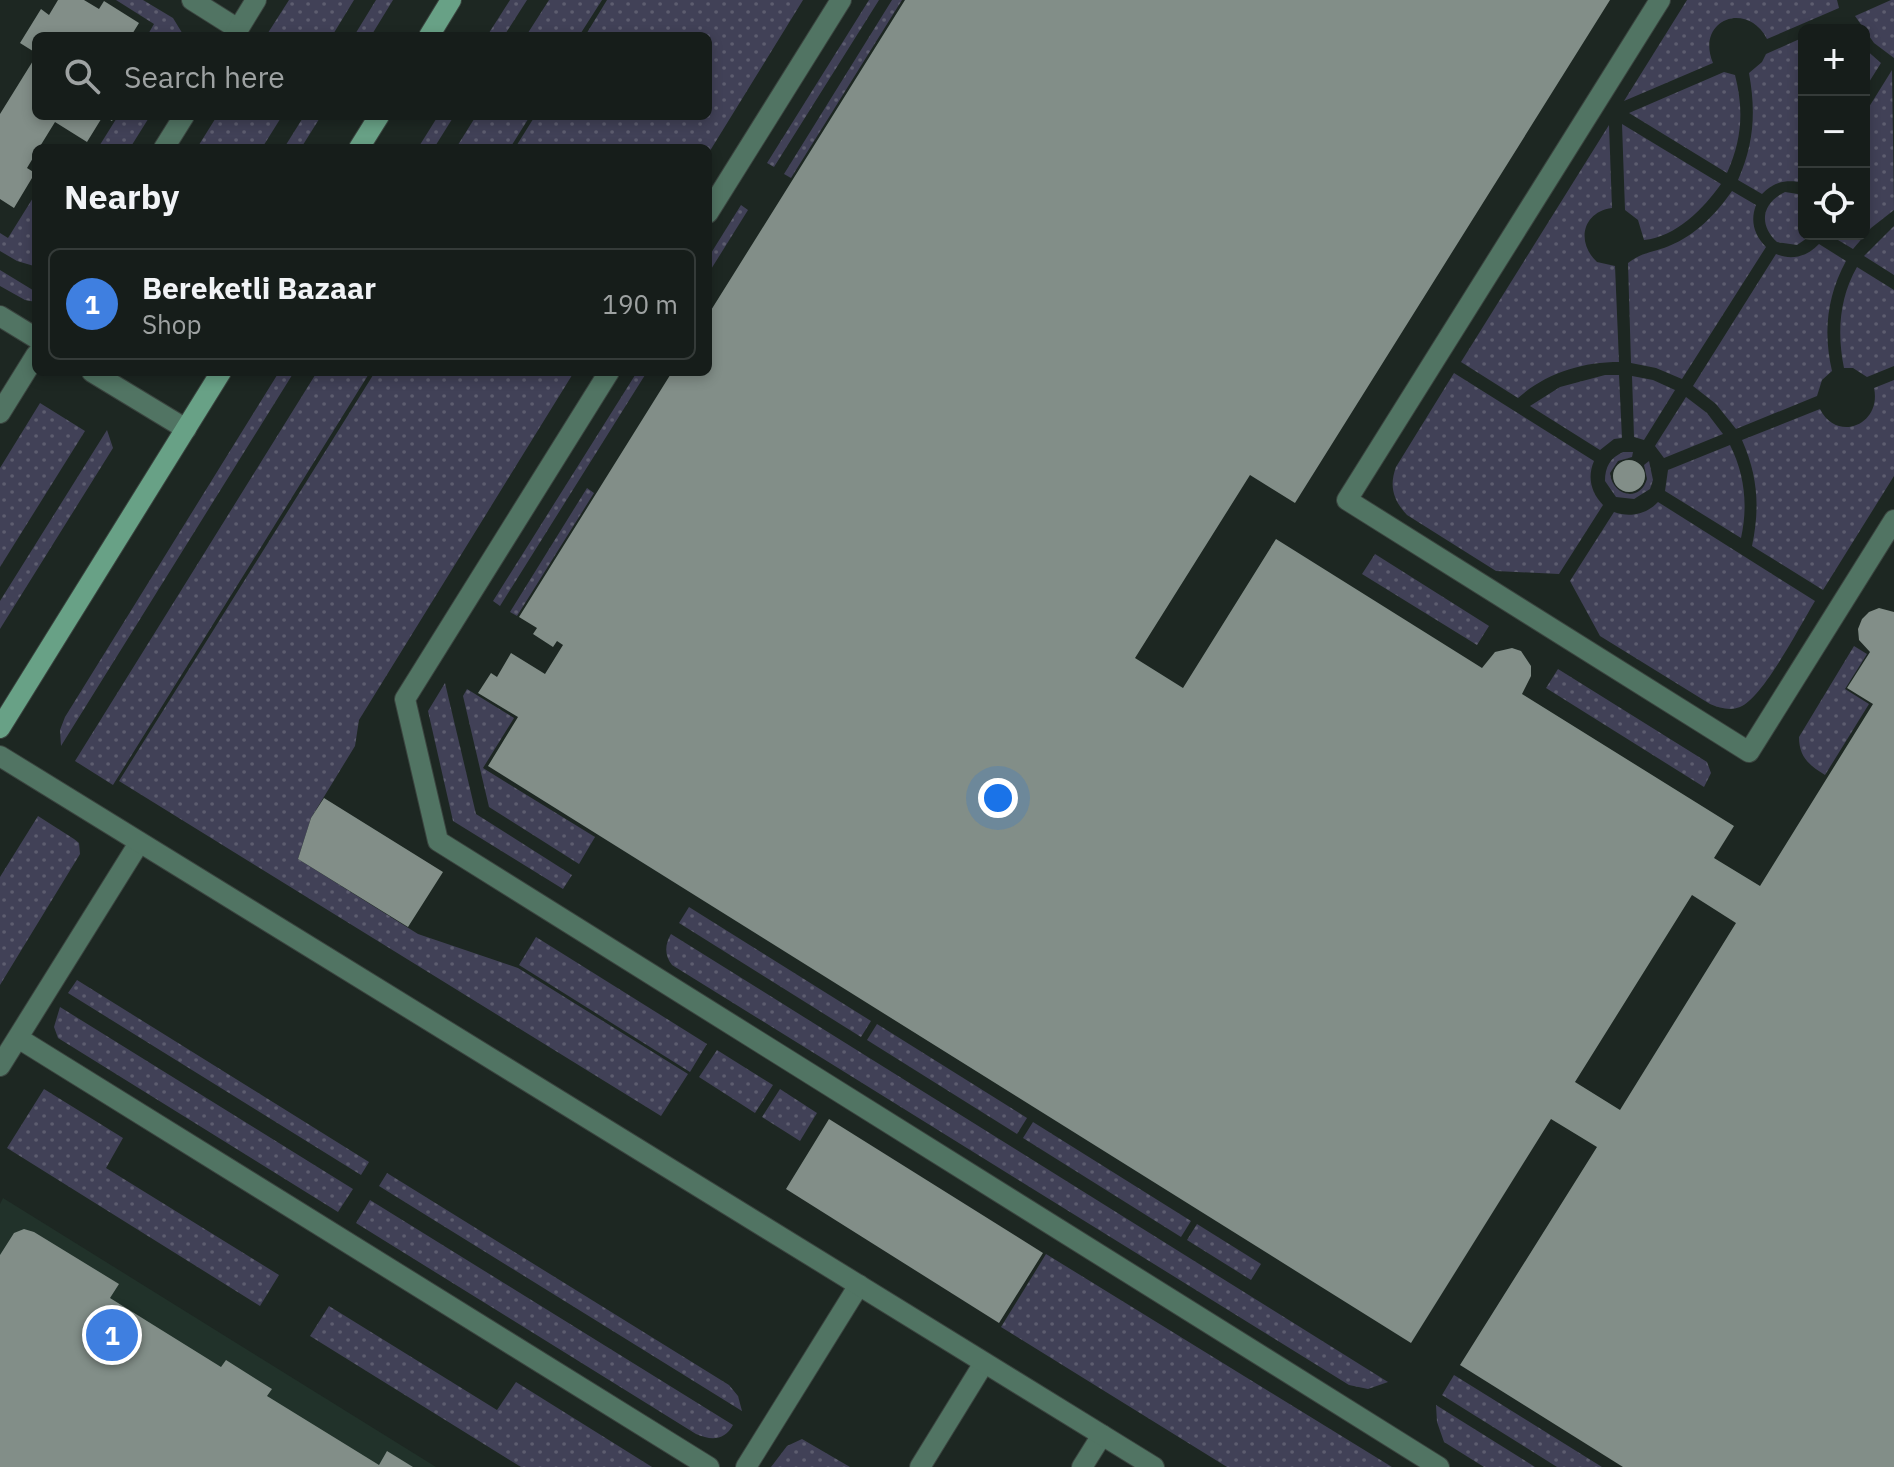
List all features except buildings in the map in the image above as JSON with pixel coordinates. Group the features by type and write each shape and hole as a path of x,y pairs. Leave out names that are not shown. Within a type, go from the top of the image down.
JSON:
{"street":[{"path":"192,0 236,32 256,0"},
{"path":"431,32 451,0"},
{"path":"712,207 841,0"},
{"path":"1660,0 1347,500 1749,752 1894,520"},
{"path":"166,144 182,120"},
{"path":"362,144 376,120"},
{"path":"0,316 32,336"},
{"path":"0,413 32,361"},
{"path":"99,376 186,429"},
{"path":"0,728 219,376"},
{"path":"607,376 405,699 438,841 1439,1467"},
{"path":"0,756 1154,1467"},
{"path":"0,1066 139,843"},
{"path":"18,1038 709,1467"},
{"path":"746,1467 859,1285"},
{"path":"920,1467 984,1363"},
{"path":"1082,1467 1102,1435"}],"shaded area":[{"path":"116,0 143,0 173,18 182,32 149,32 154,24"},
{"path":"289,0 354,0 334,32 269,32"},
{"path":"376,0 393,0 373,32 356,32"},
{"path":"510,0 527,0 507,32 490,32"},
{"path":"549,0 602,0 582,32 529,32"},
{"path":"607,0 803,0 712,148 712,144 518,144 532,120 712,120 712,32 587,32"},
{"path":"869,0 879,0 774,167 767,163"},
{"path":"892,0 902,0 791,178 784,174"},
{"path":"1687,0 1837,0 1839,8 1767,39 1748,20 1726,20 1717,26 1711,36 1709,48 1713,63 1624,101"},
{"path":"1894,0 1894,58 1874,43 1870,37 1870,24 1861,24 1855,16"},
{"path":"1798,40 1798,182 1782,182 1762,194 1738,180 1752,128 1749,73 1766,54"},
{"path":"1870,53 1881,63 1870,80"},
{"path":"1892,70 1894,210 1870,229 1870,168 1870,105"},
{"path":"1724,72 1735,75 1740,100 1736,149 1727,173 1629,113"},
{"path":"116,120 148,120 132,144 100,144"},
{"path":"214,120 280,120 264,144 200,144"},
{"path":"302,120 318,120 304,144 286,144"},
{"path":"436,120 452,120 436,144 420,144"},
{"path":"474,120 528,120 512,144 458,144"},
{"path":"1622,124 1721,184 1688,220 1656,238 1644,240 1638,220 1625,210"},
{"path":"1609,125 1612,208 1594,215 1585,229 1585,238 1590,254 1597,262 1615,266 1619,362 1592,364 1565,371 1540,382 1518,398 1461,362"},
{"path":"1732,191 1756,205 1754,228 1766,247 1682,379 1656,368 1631,363 1628,263 1697,230"},
{"path":"1785,192 1798,194 1798,240 1804,240 1797,245 1777,242 1767,228 1765,214 1777,197"},
{"path":"32,199 32,265 0,251 0,233 8,238"},
{"path":"741,205 748,210 712,268 712,252"},
{"path":"1894,226 1894,275 1864,256"},
{"path":"1838,240 1861,240 1853,249"},
{"path":"1819,244 1846,261 1828,314 1832,371 1822,380 1817,396 1736,429 1716,404 1693,386 1776,254 1799,256"},
{"path":"1857,267 1894,290 1894,366 1867,377 1853,368 1844,368 1841,342 1843,304"},
{"path":"0,270 32,290 32,301 25,300 0,286"},
{"path":"1454,373 1594,461 1591,484 1603,505 1559,574 1496,571 1407,515 1398,504 1393,487 1396,467"},
{"path":"1605,375 1619,375 1622,438 1614,439 1600,450 1530,406 1560,387"},
{"path":"277,376 292,376 61,746 60,730 65,717"},
{"path":"315,376 368,376 113,785 75,761"},
{"path":"372,376 572,376 359,720 355,746 311,818 298,859 418,934 518,968 688,1074 661,1116 119,781"},
{"path":"634,376 644,376 500,606 493,601"},
{"path":"1632,376 1653,380 1675,390 1644,440 1634,437"},
{"path":"1894,380 1894,476 1823,590 1752,546 1756,492 1742,440 1820,409 1837,425 1856,425 1871,412 1875,401 1874,388"},
{"path":"1686,397 1707,413 1723,434 1664,458 1655,446"},
{"path":"40,403 85,431 0,567 0,468"},
{"path":"107,430 113,448 0,629 0,601"},
{"path":"1730,445 1744,491 1741,538 1665,491 1668,470"},
{"path":"1623,452 1633,452 1632,457 1618,461 1610,473 1616,487 1627,494 1633,494 1643,487 1647,479 1644,465 1649,461 1653,480 1650,489 1634,499 1616,497 1605,481 1609,464"},
{"path":"587,488 594,493 517,616 510,612"},
{"path":"1658,502 1815,601 1770,676 1740,707 1732,709 1710,704 1600,636 1570,581 1614,512 1638,514"},
{"path":"1375,554 1489,626 1477,645 1362,574"},
{"path":"1854,646 1867,654 1845,689 1869,704 1825,775 1806,760 1799,737"},
{"path":"1558,669 1707,762 1711,773 1704,787 1546,688"},
{"path":"445,683 476,814 572,875 563,889 453,821 428,711"},
{"path":"467,689 514,718 483,768 595,837 579,864 489,807 463,696"},
{"path":"38,816 79,843 80,854 0,985 0,877"},
{"path":"689,907 871,1021 861,1037 679,923"},
{"path":"671,934 1388,1382 1368,1389 1349,1385 672,965 666,950"},
{"path":"536,937 707,1044 690,1072 519,965"},
{"path":"77,980 369,1162 361,1175 68,993"},
{"path":"60,1007 353,1189 338,1212 58,1038 54,1027"},
{"path":"877,1024 1027,1118 1017,1134 867,1040"},
{"path":"717,1050 773,1085 755,1113 699,1077"},
{"path":"44,1089 123,1138 106,1168 279,1275 260,1306 7,1148"},
{"path":"780,1089 817,1113 800,1141 762,1117"},
{"path":"1033,1122 1191,1221 1181,1237 1023,1138"},
{"path":"387,1173 729,1385 738,1396 742,1411 379,1186"},
{"path":"3,1198 436,1467 0,1467 0,1204"},
{"path":"370,1200 733,1425 718,1438 696,1434 356,1223"},
{"path":"1197,1224 1261,1264 1251,1280 1187,1240"},
{"path":"1046,1254 1392,1467 1227,1467 1001,1327"},
{"path":"329,1306 497,1410 516,1382 652,1467 521,1467 310,1336"},
{"path":"1454,1375 1602,1467 1557,1467 1442,1395"},
{"path":"1436,1405 1535,1467 1484,1467 1444,1442 1437,1422"},
{"path":"802,1439 850,1467 771,1467 787,1446"}],"place":[{"name":"Bereketli Bazaar","path":"112,1335"}]}
